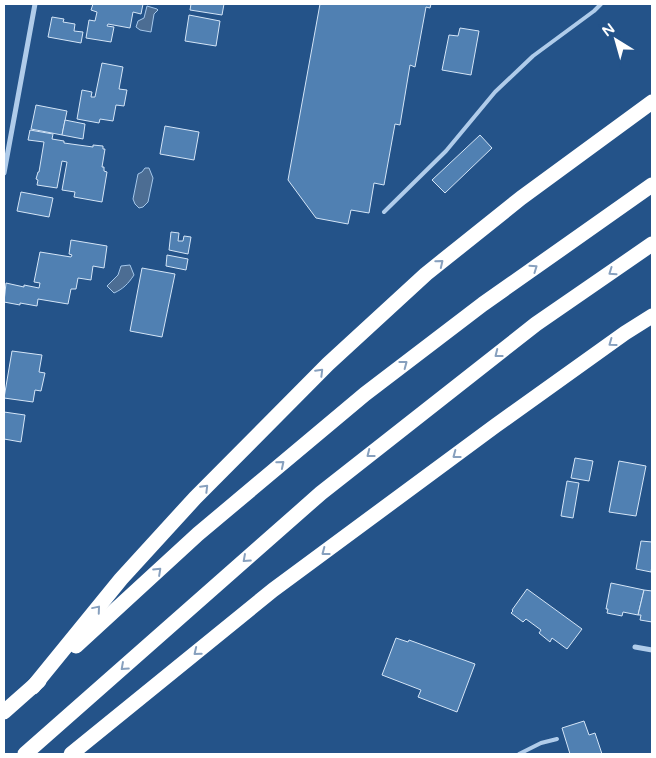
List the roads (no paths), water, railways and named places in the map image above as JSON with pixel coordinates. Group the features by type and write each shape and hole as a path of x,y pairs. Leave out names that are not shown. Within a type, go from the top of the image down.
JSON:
{"highway":[{"path":"32,687 121,579 195,498 328,364 440,262 521,198 652,102"},
{"path":"4,712 198,534 365,394 483,304 652,185"},
{"path":"25,754 321,493 536,324 652,244"},
{"path":"71,754 273,590 495,426 625,333 652,316"}],"street":[{"path":"4,174 35,4"},
{"path":"635,647 652,650"}],"lane":[{"path":"384,212 446,151 495,92 533,56 601,4"},
{"path":"519,754 541,743 557,739"}],"water":[{"path":"147,6 158,10 154,14 151,32 140,30 136,27 138,21 144,18"},
{"path":"145,168 149,168 153,178 148,202 139,208 133,199 138,174"},
{"path":"130,265 134,275 125,286 114,293 107,286 118,275 121,266"}]}
